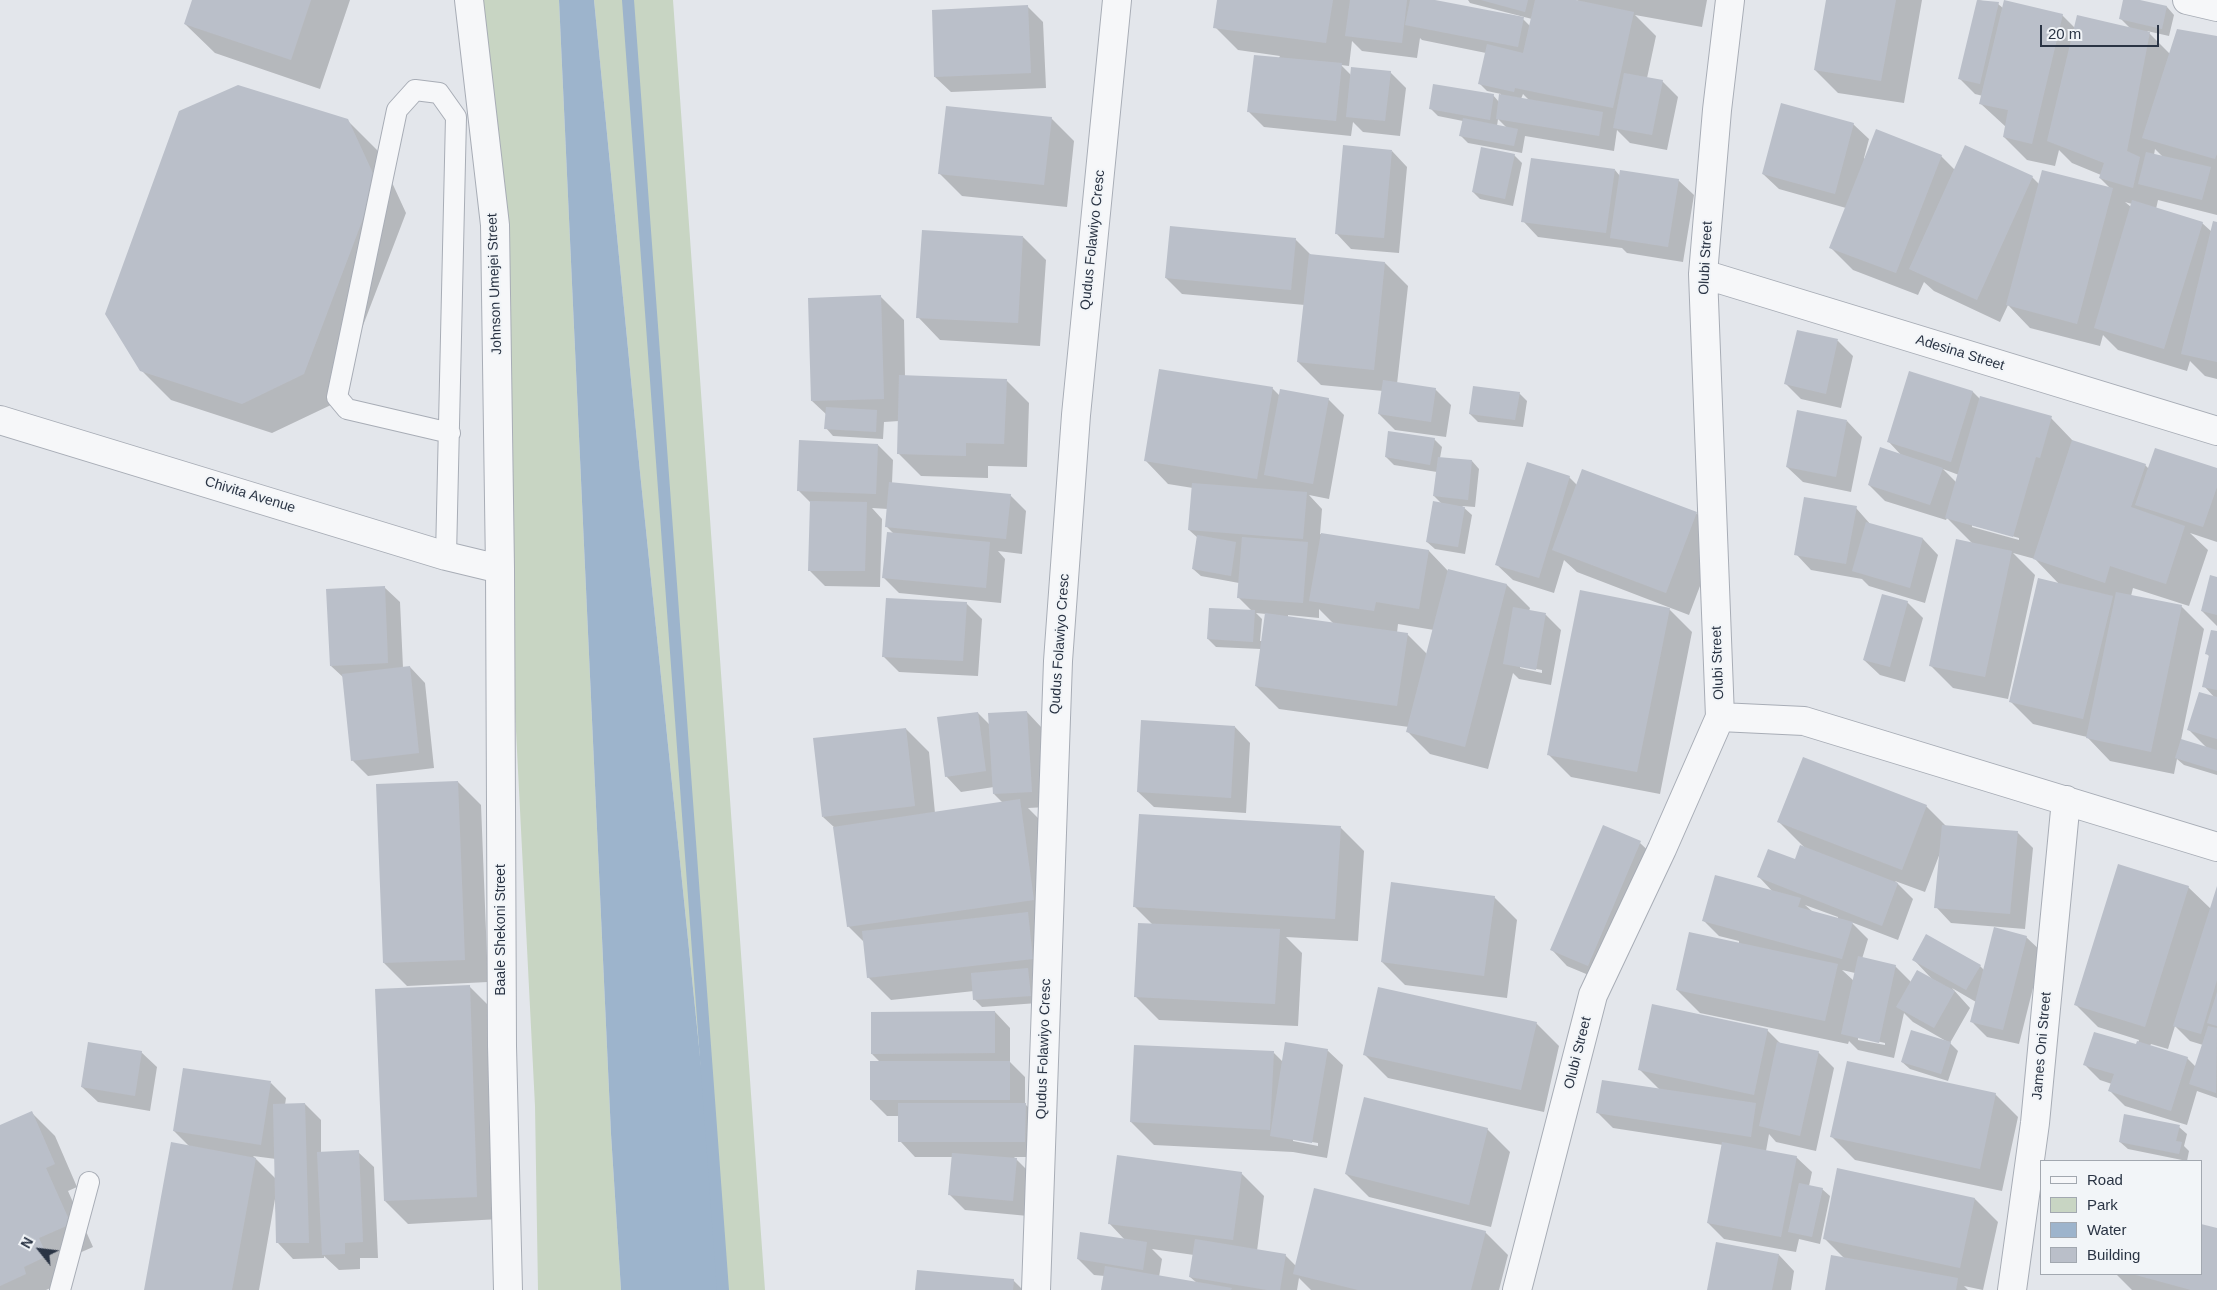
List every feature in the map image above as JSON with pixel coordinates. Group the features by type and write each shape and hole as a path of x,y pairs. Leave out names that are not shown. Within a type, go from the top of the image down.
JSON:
{"street":[{"name":"Johnson Umejei Street","path":"469,0 495,225 500,569"},
{"name":"Qudus Folawiyo Cresc","path":"1036,1290 1058,661 1077,406 1117,0"},
{"name":"Olubi Street","path":"1517,1290 1593,995 1662,850 1720,717 1703,274 1717,110 1730,0"},
{"path":"2187,0 2217,7"},
{"name":"Adesina Street","path":"1703,274 2217,431"},
{"name":"Chivita Avenue","path":"0,420 446,556 500,569"},
{"name":"Baale Shekoni Street","path":"500,569 502,1026 508,1290"},
{"path":"1720,717 1804,721 2217,846"},
{"name":"James Oni Street","path":"2012,1290 2035,1123 2066,800"}],"lane":[{"path":"446,556 450,433 456,118 439,93 415,90 397,110 337,397 347,409 450,433"},
{"path":"60,1290 89,1182"}],"green space":[{"path":"479,0 559,0 611,1134 621,1290 538,1290 535,1106"},
{"path":"594,0 673,0 765,1290 724,1290 640,472"}],"water":[{"path":"559,0 594,0 640,472 724,1290 621,1290 611,1134"}],"building":[{"path":"192,0 311,0 291,60 184,24"},
{"path":"1217,0 1333,0 1326,43 1213,28"},
{"path":"1350,0 1407,0 1402,43 1345,36"},
{"path":"1410,0 1435,0 1524,17 1518,47 1405,25"},
{"path":"1481,0 1528,0 1525,12"},
{"path":"1535,0 1576,0 1634,12 1613,108 1515,88 1514,92 1478,84 1487,44 1523,53"},
{"path":"1826,0 1896,0 1881,81 1814,70"},
{"path":"1977,0 1999,2 1980,84 1958,79"},
{"path":"2004,0 2063,14 2032,144 2003,137 2008,110 1979,104"},
{"path":"2123,0 2140,0 2167,6 2162,29 2119,19"},
{"path":"1028,5 1031,73 934,77 932,10"},
{"path":"2077,15 2150,32 2127,151 2140,157 2133,188 2099,178 2104,163 2047,141"},
{"path":"2177,29 2217,36 2217,154 2215,159 2142,138"},
{"path":"1254,55 1342,63 1336,121 1247,112"},
{"path":"1351,67 1391,71 1385,121 1346,117"},
{"path":"1624,73 1663,80 1652,135 1613,128"},
{"path":"1433,84 1494,94 1490,120 1429,109"},
{"path":"238,85 348,119 377,182 304,374 242,404 140,371 105,314 179,111"},
{"path":"1499,94 1603,112 1599,136 1496,119"},
{"path":"1781,103 1854,123 1835,194 1762,174"},
{"path":"946,106 1052,117 1044,185 938,174"},
{"path":"1463,118 1518,129 1514,146 1459,136"},
{"path":"1876,129 1942,155 1896,273 1829,248"},
{"path":"1343,145 1392,150 1384,238 1335,234"},
{"path":"1965,145 2033,176 1977,300 1909,269"},
{"path":"1481,147 1515,154 1505,199 1472,192"},
{"path":"2146,152 2211,167 2202,200 2138,184"},
{"path":"1531,158 1615,169 1606,233 1521,222"},
{"path":"1620,170 1679,179 1668,247 1610,238"},
{"path":"2042,170 2113,188 2077,324 2006,305"},
{"path":"2132,200 2203,222 2164,349 2094,328"},
{"path":"2213,221 2217,222 2217,362 2181,354"},
{"path":"1170,226 1296,238 1291,290 1165,278"},
{"path":"922,230 1023,236 1018,323 916,318"},
{"path":"1309,254 1385,262 1374,370 1297,362"},
{"path":"881,295 884,399 811,401 808,298"},
{"path":"1797,330 1838,339 1826,394 1784,384"},
{"path":"1159,369 1273,387 1257,479 1144,461"},
{"path":"1909,371 1973,391 1951,462 1887,442"},
{"path":"899,375 1007,379 1004,444 966,443 966,456 897,454"},
{"path":"1383,380 1436,388 1431,422 1378,414"},
{"path":"1473,386 1520,392 1515,420 1469,414"},
{"path":"1280,389 1329,398 1313,484 1264,475"},
{"path":"1980,396 2052,416 2040,458 2036,457 2013,537 1945,518"},
{"path":"826,407 877,410 876,432 824,429"},
{"path":"1797,410 1847,420 1836,477 1786,467"},
{"path":"1388,431 1435,438 1430,465 1385,457"},
{"path":"799,440 878,444 876,494 797,491"},
{"path":"2072,440 2146,464 2131,507 2185,526 2166,584 2110,566 2105,583 2033,559"},
{"path":"1880,447 1943,468 1930,505 1868,485"},
{"path":"2155,448 2217,468 2217,487 2203,527 2135,505"},
{"path":"1438,457 1472,460 1468,500 1433,496"},
{"path":"1527,462 1570,476 1539,578 1495,565"},
{"path":"1582,469 1697,512 1666,593 1552,550"},
{"path":"889,482 1011,494 1006,539 885,527"},
{"path":"1192,483 1307,492 1303,539 1188,530"},
{"path":"1804,497 1857,506 1846,564 1794,555"},
{"path":"810,501 867,502 865,571 808,571"},
{"path":"1433,501 1465,507 1458,547 1426,542"},
{"path":"1866,522 1923,538 1910,588 1852,571"},
{"path":"887,532 990,542 986,588 882,578"},
{"path":"1321,533 1429,550 1419,609 1376,602 1374,611 1309,601"},
{"path":"1197,535 1236,542 1231,576 1192,569"},
{"path":"1242,537 1308,542 1303,603 1237,598"},
{"path":"1956,539 2012,551 1985,677 1929,666"},
{"path":"1448,569 1507,584 1465,747 1406,732"},
{"path":"2210,575 2217,577 2217,615 2201,611"},
{"path":"2038,578 2113,596 2083,719 2009,702"},
{"path":"385,586 388,663 330,666 326,589"},
{"path":"1580,590 1670,608 1637,772 1547,755"},
{"path":"2116,592 2182,605 2151,752 2086,738"},
{"path":"1882,594 1908,601 1890,667 1863,660"},
{"path":"886,598 967,602 963,661 882,657"},
{"path":"1513,607 1546,613 1536,670 1503,664"},
{"path":"1209,608 1255,610 1253,642 1207,639"},
{"path":"1265,613 1408,633 1397,706 1255,686"},
{"path":"2211,630 2217,631 2217,690 2202,687 2209,655 2205,654"},
{"path":"410,666 419,753 351,761 342,674"},
{"path":"2199,692 2217,697 2217,739 2187,730"},
{"path":"1027,711 1032,792 993,794 988,713"},
{"path":"978,712 986,771 945,777 937,717"},
{"path":"1141,720 1235,726 1231,798 1137,792"},
{"path":"906,728 915,806 822,817 813,738"},
{"path":"2181,739 2217,750 2217,771 2175,758"},
{"path":"1803,757 1927,805 1902,870 1777,822"},
{"path":"458,781 465,960 383,963 376,784"},
{"path":"1020,799 1034,900 847,927 833,827"},
{"path":"1139,814 1341,826 1335,919 1133,907"},
{"path":"1603,825 1641,841 1588,966 1550,950"},
{"path":"1942,825 2018,831 2010,914 1934,908"},
{"path":"1800,845 1898,883 1882,926 1757,877 1768,849 1795,859"},
{"path":"2118,864 2189,886 2145,1027 2074,1005"},
{"path":"1715,875 1801,898 1798,907 1853,922 1842,959 1702,921"},
{"path":"1391,882 1495,896 1484,976 1381,962"},
{"path":"2217,886 2217,980 2201,1034 2173,1026"},
{"path":"1028,912 1033,959 867,978 862,931"},
{"path":"1138,923 1280,929 1275,1004 1134,997"},
{"path":"1994,927 2027,936 2003,1030 1970,1022"},
{"path":"1689,932 1838,964 1825,1021 1676,990"},
{"path":"1926,934 1981,965 1966,990 1912,960"},
{"path":"1858,956 1896,965 1879,1043 1841,1034"},
{"path":"1028,968 1031,996 973,1000 971,973"},
{"path":"1917,970 1955,991 1934,1028 1896,1007"},
{"path":"470,985 477,1197 384,1201 375,989"},
{"path":"1378,987 1537,1022 1521,1090 1363,1055"},
{"path":"2217,992 2217,1026 2207,1023"},
{"path":"1652,1004 1768,1029 1754,1095 1638,1070"},
{"path":"995,1011 995,1053 871,1054 871,1012"},
{"path":"2208,1026 2217,1028 2216,1093 2189,1084"},
{"path":"1911,1030 1951,1042 1941,1074 1901,1062"},
{"path":"2094,1032 2136,1044 2137,1041 2188,1057 2171,1111 2108,1091 2114,1074 2083,1065"},
{"path":"88,1042 142,1051 135,1096 81,1087"},
{"path":"1285,1042 1328,1049 1312,1143 1270,1136"},
{"path":"1777,1042 1819,1051 1800,1136 1759,1126"},
{"path":"1134,1045 1274,1051 1270,1130 1130,1122"},
{"path":"870,1061 1010,1061 1010,1100 870,1100"},
{"path":"1847,1061 1996,1093 1980,1169 1830,1137"},
{"path":"183,1068 271,1081 261,1145 173,1131"},
{"path":"1602,1080 1756,1103 1751,1137 1596,1113"},
{"path":"1364,1097 1488,1128 1469,1205 1345,1174"},
{"path":"305,1103 309,1243 276,1243 273,1104"},
{"path":"898,1103 1026,1103 1025,1142 898,1142"},
{"path":"32,1111 55,1164 46,1168 71,1224 39,1238 47,1256 24,1267 26,1274 0,1286 0,1125"},
{"path":"2124,1114 2180,1125 2176,1141 2182,1142 2179,1154 2119,1142"},
{"path":"171,1142 256,1158 232,1290 144,1290"},
{"path":"1722,1142 1797,1156 1781,1237 1707,1223"},
{"path":"359,1150 363,1242 345,1243 345,1254 322,1255 317,1152"},
{"path":"952,1153 1017,1158 1013,1201 948,1195"},
{"path":"1117,1155 1242,1172 1233,1240 1108,1224"},
{"path":"1837,1168 1975,1198 1960,1268 1823,1239"},
{"path":"1799,1183 1823,1188 1812,1237 1788,1232"},
{"path":"1314,1188 1486,1231 1471,1290 1358,1290 1293,1274"},
{"path":"2202,1224 2217,1228 2217,1290 2191,1290 2136,1275 2202,1275"},
{"path":"1080,1232 1147,1242 1143,1270 1077,1259"},
{"path":"1195,1239 1286,1254 1280,1290 1267,1290 1189,1277"},
{"path":"1716,1242 1779,1254 1772,1290 1707,1290"},
{"path":"1831,1255 1958,1278 1956,1290 1825,1290"},
{"path":"1105,1266 1232,1288 1231,1290 1101,1290"},
{"path":"917,1270 1014,1279 1013,1290 915,1290"}],"waterway":[{"path":"628,0 723,1290"}]}
